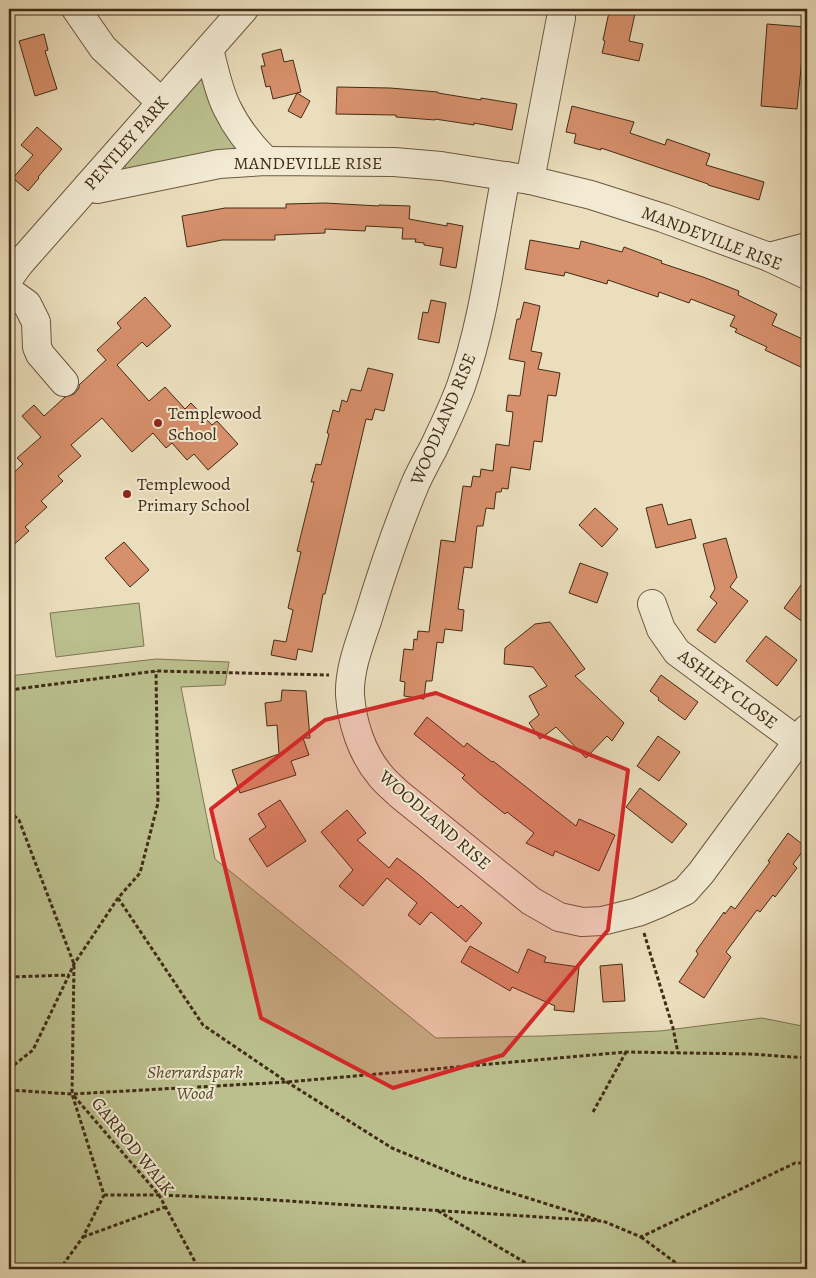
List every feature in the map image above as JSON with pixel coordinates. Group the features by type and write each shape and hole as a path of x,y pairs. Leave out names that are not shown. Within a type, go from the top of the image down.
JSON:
{"street":[{"path":"76,9 103,48 161,102"},
{"name":"PENTLEY PARK","path":"9,278 244,9"},
{"path":"518,178 562,18"},
{"path":"209,49 226,107 237,127 251,146 266,161"},
{"name":"MANDEVILLE RISE","path":"89,185 97,189 218,164 266,161 394,162 441,166 518,178 592,194 769,257 807,275"},
{"name":"WOODLAND RISE","path":"518,178 472,351 460,388 444,427 416,481 385,564 358,647 351,675 350,694 356,731 365,752 380,775 399,794 531,901 559,917 582,922 602,921 638,912 684,891 702,873 804,740"},
{"path":"769,257 807,247"},
{"path":"9,291 27,304 36,322 37,347 40,354 64,382"},
{"name":"ASHLEY CLOSE","path":"652,604 661,630 677,652 804,740"}],"path":[{"path":"9,1069 33,1050 74,964 118,898 140,873 158,803 156,671"},
{"path":"9,690 156,671 351,675"},
{"path":"9,811 19,820 74,964 72,1094 104,1195 83,1237 60,1269"},
{"path":"118,898 203,1025 287,1082 392,1148 464,1178 602,1221 641,1237 684,1269"},
{"path":"638,912 673,1028 678,1052"},
{"path":"9,976 70,975"},
{"path":"593,1112 626,1052"},
{"path":"9,1090 72,1094 287,1082 626,1052 750,1054 807,1058"},
{"name":"GARROD WALK","path":"72,1094 159,1195 199,1269"},
{"path":"641,1237 795,1164 807,1163"},
{"path":"104,1195 257,1199 602,1221"},
{"path":"83,1237 165,1207"},
{"path":"436,1210 536,1269"}],"highlighted area":[{"path":"436,693 628,770 608,930 503,1055 393,1088 261,1018 211,809 325,720"}],"green space":[{"path":"195,80 206,82 237,144 235,148 228,152 130,173 126,169 125,164"},
{"path":"139,603 144,646 56,657 50,613"},
{"name":"Sherrardspark Wood","path":"156,659 229,662 225,685 181,687 215,859 436,1038 660,1031 762,1018 807,1027 807,1269 9,1269 9,676"}],"building":[{"path":"614,9 636,9 629,41 643,44 639,61 602,53 609,12 613,13"},
{"path":"767,24 805,27 797,109 761,106"},
{"path":"44,34 48,50 45,51 57,89 35,96 19,41"},
{"path":"281,49 284,62 293,60 301,92 273,99 270,86 266,87 261,66 265,66 262,54"},
{"path":"337,87 390,88 438,92 517,104 512,130 474,123 474,125 435,119 396,117 396,115 336,114"},
{"path":"297,93 310,101 301,118 288,111"},
{"path":"572,106 634,122 630,133 665,145 667,139 710,154 706,165 764,182 759,200 708,185 601,148 601,150 574,143 576,134 566,132"},
{"path":"37,127 62,149 28,191 13,178 33,155 21,145"},
{"path":"325,203 410,206 409,219 447,226 447,223 463,226 456,268 440,265 443,248 415,242 416,239 402,239 403,228 366,226 365,231 325,229 325,233 275,235 275,240 222,240 187,247 182,216 225,208 286,208 286,204"},
{"path":"530,240 579,249 581,241 622,252 624,247 662,261 661,263 739,291 738,295 777,314 772,325 807,341 807,370 765,350 767,347 735,332 737,329 730,326 735,316 691,299 689,303 659,292 658,297 608,280 607,284 565,272 564,276 525,269"},
{"name":"Templewood School","path":"145,297 171,326 147,347 142,342 117,365 149,401 165,387 185,409 191,403 212,425 217,421 238,444 208,470 194,454 187,460 172,443 166,448 153,433 132,452 102,418 71,445 81,456 58,476 63,481 41,501 47,507 25,527 29,531 9,549 9,477 23,464 17,458 41,437 22,416 34,405 44,416 65,397 74,394 79,385 106,360 97,350 121,328 117,323"},
{"path":"431,300 446,303 439,343 418,339 423,312 428,313"},
{"path":"524,302 540,306 531,351 542,353 538,369 560,373 556,396 548,395 542,442 534,441 530,470 511,467 508,489 502,488 501,492 496,492 494,509 486,508 483,526 477,526 472,568 464,567 458,609 464,610 462,631 445,629 443,643 437,642 432,681 426,681 424,699 404,696 405,682 400,681 404,649 413,650 414,639 417,640 418,631 429,632 441,540 455,542 463,486 471,487 473,476 480,477 481,469 493,471 496,444 509,446 513,412 506,411 508,395 520,396 525,362 509,359 517,319 520,319"},
{"path":"368,368 393,374 384,411 375,409 372,420 366,419 325,594 323,594 312,652 298,649 296,660 271,655 274,640 286,642 293,610 288,608 301,552 297,551 314,482 311,482 316,464 321,465 333,410 339,412 342,400 347,402 351,389 361,391"},
{"path":"662,504 668,525 691,519 696,538 656,548 646,508"},
{"path":"595,508 618,529 602,547 579,525"},
{"path":"726,538 737,577 730,587 748,601 715,643 697,630 717,603 710,597 715,589 703,544"},
{"path":"124,542 149,570 130,587 105,558"},
{"path":"580,563 608,573 597,603 569,593"},
{"path":"807,577 807,625 784,608"},
{"path":"550,622 585,669 575,676 624,723 612,741 607,736 586,758 556,727 540,739 529,723 539,715 529,696 547,686 533,667 504,664 505,648 535,624"},
{"path":"766,636 797,660 777,686 746,661"},
{"path":"661,675 698,702 685,720 658,700 659,698 650,691"},
{"path":"282,690 306,691 310,738 303,738 309,755 291,761 296,775 240,793 232,770 279,754 277,725 267,726 265,703 281,701"},
{"path":"427,717 464,747 467,743 493,761 576,826 579,819 615,835 599,871 555,851 553,856 526,843 534,833 507,812 505,814 480,794 462,778 465,775 414,734"},
{"path":"658,736 680,752 659,781 637,766"},
{"path":"640,788 687,824 672,843 626,807"},
{"path":"280,800 306,841 267,867 249,839 266,827 258,814"},
{"path":"347,810 366,833 357,840 389,868 397,858 458,908 461,905 482,923 466,942 431,912 420,925 408,915 417,903 387,878 363,906 339,886 353,870 321,832"},
{"path":"788,833 806,847 793,864 797,868 775,897 773,895 760,912 757,910 726,952 731,957 704,998 679,982 698,954 696,951 724,912 725,914 731,906 735,909 770,862 768,861"},
{"path":"470,946 518,973 528,949 546,957 544,962 579,967 574,1012 554,1010 555,1006 512,987 510,991 461,962"},
{"path":"622,964 625,1001 603,1002 600,966"}],"place":[{"name":"Templewood School","path":"158,423"},
{"name":"Templewood Primary School","path":"127,494"}]}
